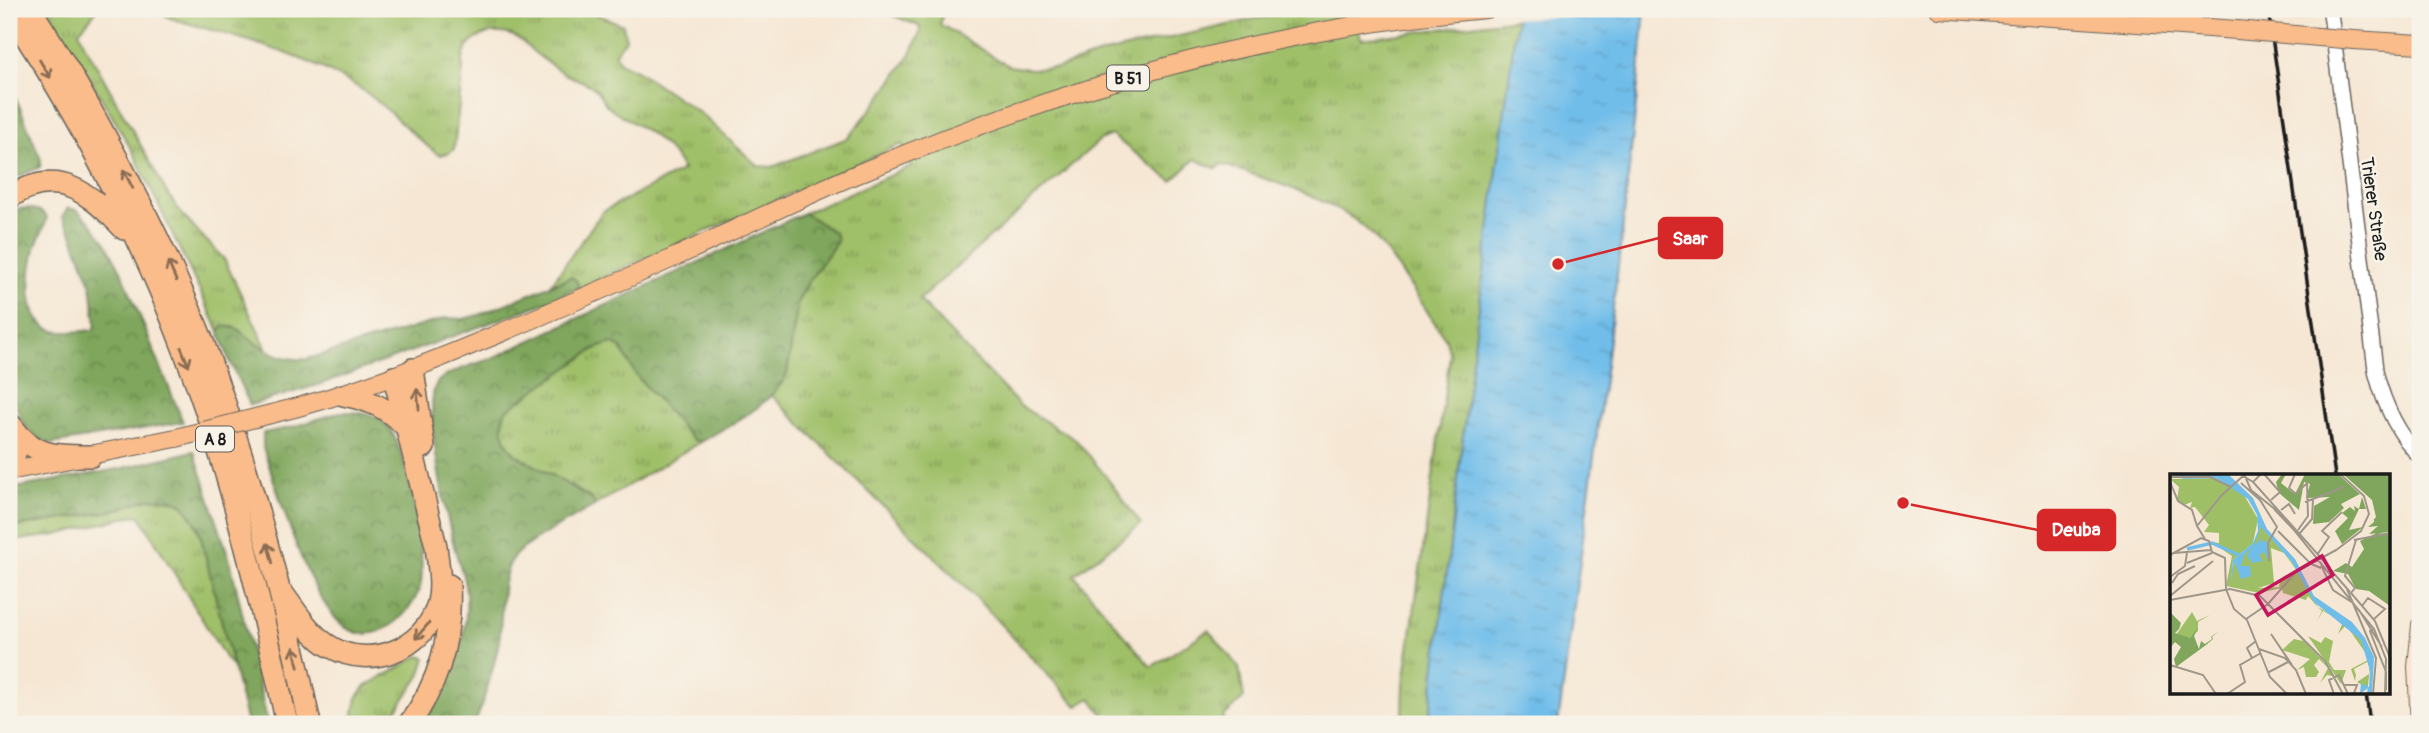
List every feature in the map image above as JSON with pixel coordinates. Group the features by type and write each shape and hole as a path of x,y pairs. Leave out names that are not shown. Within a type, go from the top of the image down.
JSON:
{"highway":[{"name":"A 8","path":"30,9 74,78 159,240 213,369 246,469 279,588 310,724"},
{"name":"A 8","path":"9,11 57,87 141,246 192,372 221,459 257,589 287,724"},
{"path":"9,198 36,185 51,183 75,188 86,193 104,208 141,246"},
{"path":"279,588 317,637 333,649 351,656 382,655 400,649 426,626 438,605 439,574 436,546 407,428 403,373"},
{"path":"403,373 444,541 450,612 447,642 440,670 409,724"},
{"path":"343,395 380,405 394,414 407,428"},
{"path":"10,421 29,444 41,452 59,456 91,456"},
{"path":"9,469 16,451 10,421"}],"main road":[{"name":"B 51","path":"403,373 559,309 808,195 992,121 1111,82 1252,47 1358,26 1486,9"},
{"path":"1939,9 2420,44"},
{"path":"9,469 91,456 176,438 343,395 403,373"},
{"path":"2419,724 2416,694 2420,630"}],"street":[{"name":"Trierer Straße","path":"2330,9 2376,373 2380,390 2402,435 2420,457"},
{"name":"Trierer Straße","path":"2390,412 2420,444"}],"green space":[{"path":"49,9 98,9 79,31 84,43 167,193 183,216 224,259 267,349 235,327 223,327 219,331 133,152"},
{"path":"155,9 584,9 623,25 626,39 614,54 621,63 638,71 701,114 758,166 772,167 848,138 881,97 912,52 921,30 919,26 885,12 887,9 944,9 940,24 1009,66 1030,69 1058,68 1104,53 1308,9 1374,9 1374,13 1356,16 1361,39 1518,19 1469,385 1429,724 1387,724 1403,714 1404,684 1450,355 1446,339 1394,262 1375,238 1344,213 1304,193 1222,164 1217,169 1195,159 1172,181 1111,135 1100,140 919,300 1019,405 1076,440 1141,524 1074,575 1151,667 1209,630 1239,668 1244,698 1223,717 1227,724 1110,724 1091,698 1077,706 979,601 771,395 782,383 798,301 837,241 835,233 804,213 912,166 902,144 579,288 576,280 571,277 551,284 603,211 683,170 669,150 607,106 591,86 558,70 514,36 504,33 486,34 471,43 466,50 454,149 439,155 371,96 339,76 244,39 170,18"},
{"path":"9,95 15,97 19,105 41,160 40,167 9,181"},
{"path":"68,208 77,210 107,244 122,273 183,422 51,444 41,440 26,427 17,409 9,379 9,217 15,209 40,211 47,217 35,248 31,274 31,298 38,319 55,331 94,330 96,324 91,284 72,234 62,216"},
{"path":"804,213 835,233 837,241 798,301 787,374 771,396 749,414 700,442 692,439 636,375 621,348 611,343 595,349 505,411 504,434 515,454 589,497 594,506 532,542 516,554 510,563 504,586 498,647 475,724 423,724 455,662 466,612 464,581 450,528 437,460 432,413 437,383 455,372 495,357"},
{"path":"571,277 576,280 579,288 553,300 321,384 250,405 219,331 223,326 233,328 278,355 307,359 447,318 463,319 479,315"},
{"path":"611,343 621,347 636,375 692,439 700,442 594,506 589,497 515,454 506,443 501,427 505,411 520,399 595,349"},
{"path":"340,412 370,415 385,423 401,453 414,502 421,552 420,587 415,599 398,620 375,633 363,634 351,630 339,622 326,606 294,540 263,448 263,433 293,427"},
{"path":"194,451 230,561 268,724 247,724 198,526 183,504 170,499 148,499 112,511 9,528 9,489 123,468"},
{"path":"148,499 177,502 185,506 192,516 207,556 233,667 140,516 134,515 57,535 9,541 9,528 112,511"},
{"path":"419,656 426,658 420,676 387,724 352,724 357,698 365,687"}],"water":[{"path":"1518,9 1645,9 1606,367 1558,724 1429,724 1469,385"}],"pier":[{"path":"1515,9 1648,9 1648,11 1514,19"}],"railway":[{"path":"2268,9 2335,474"},
{"path":"2366,694 2370,724"}],"place":[{"name":"Saar","path":"1558,264"},
{"name":"Deuba","path":"1903,503"}]}
